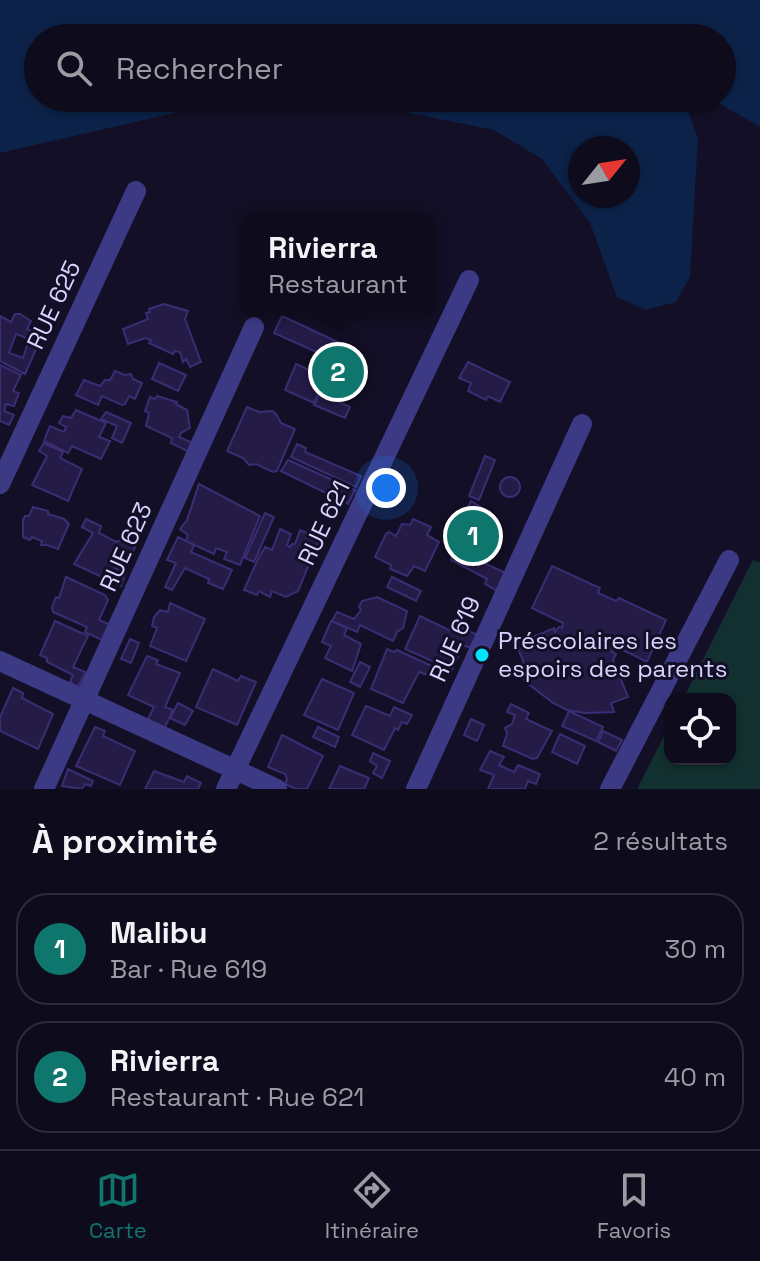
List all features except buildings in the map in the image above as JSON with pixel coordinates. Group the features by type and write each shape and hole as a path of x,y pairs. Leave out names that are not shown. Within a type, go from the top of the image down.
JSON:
{"street":[{"name":"RUE 625","path":"0,484 136,191"},
{"name":"RUE 621","path":"226,789 469,280"},
{"name":"RUE 623","path":"44,789 254,327"},
{"name":"RUE 619","path":"416,789 582,424"},
{"path":"610,789 729,560"},
{"path":"0,661 277,789"}],"green space":[{"path":"753,560 760,563 760,789 637,789 664,736 664,765 736,765 736,693 686,693"}],"water":[{"path":"0,0 760,0 760,127 734,112 736,24 24,24 24,112 178,112 0,153"},
{"path":"405,112 688,112 698,138 690,277 676,302 645,310 617,297 590,223 579,208 640,208 640,136 568,136 568,194 542,159 494,130"}],"place":[{"name":"Rivierra","path":"338,372"},
{"name":"Malibu","path":"473,536"},
{"name":"Préscolaires les espoirs des parents","path":"482,655"}]}
